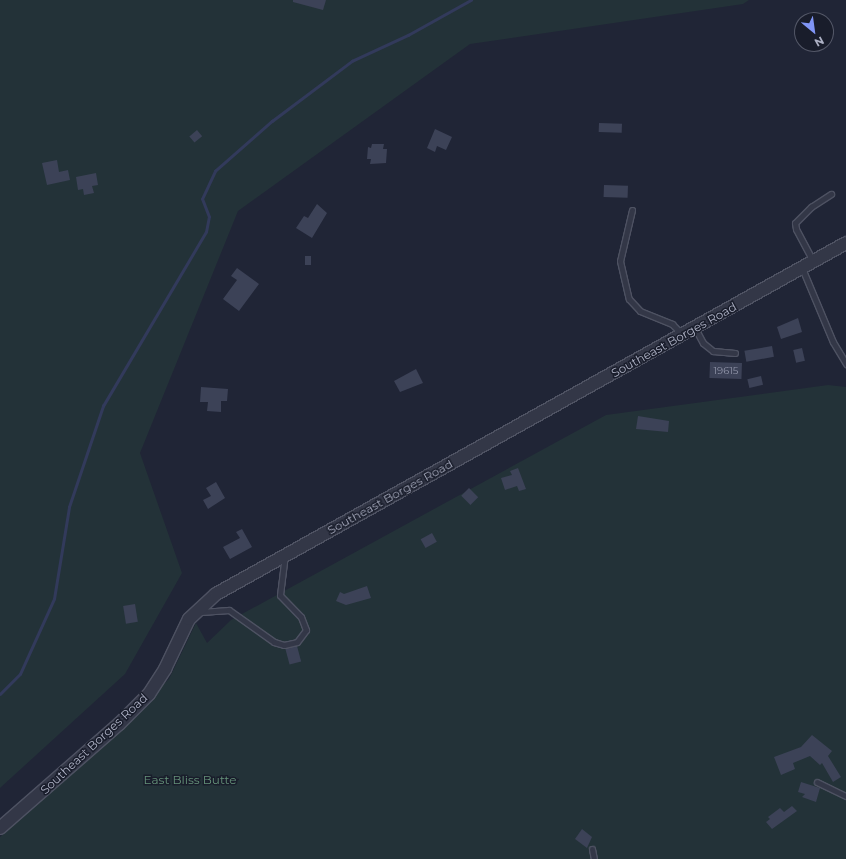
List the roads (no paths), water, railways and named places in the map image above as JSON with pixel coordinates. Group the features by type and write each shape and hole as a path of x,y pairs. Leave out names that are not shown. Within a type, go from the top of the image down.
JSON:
{"street":[{"name":"Southeast Borges Road","path":"0,828 119,724 149,694 165,669 194,613 216,594 846,243"}],"lane":[{"path":"813,262 795,224 811,207 831,194"},
{"path":"632,210 620,261 629,299 640,311 678,328 682,335"},
{"path":"802,268 830,335 846,364"},
{"path":"695,328 703,343 713,351 735,353"},
{"path":"194,613 229,610 274,642 284,645 297,642 306,630 301,617 280,596 286,562 284,555"},
{"path":"817,782 846,796"},
{"path":"592,849 594,859"}],"waterway":[{"path":"0,694 20,674 54,599 69,507 103,406 206,232 209,217 202,199 215,171 272,121 352,61 408,35 471,0"}],"park label":[{"name":"East Bliss Butte","path":"190,780"}]}
